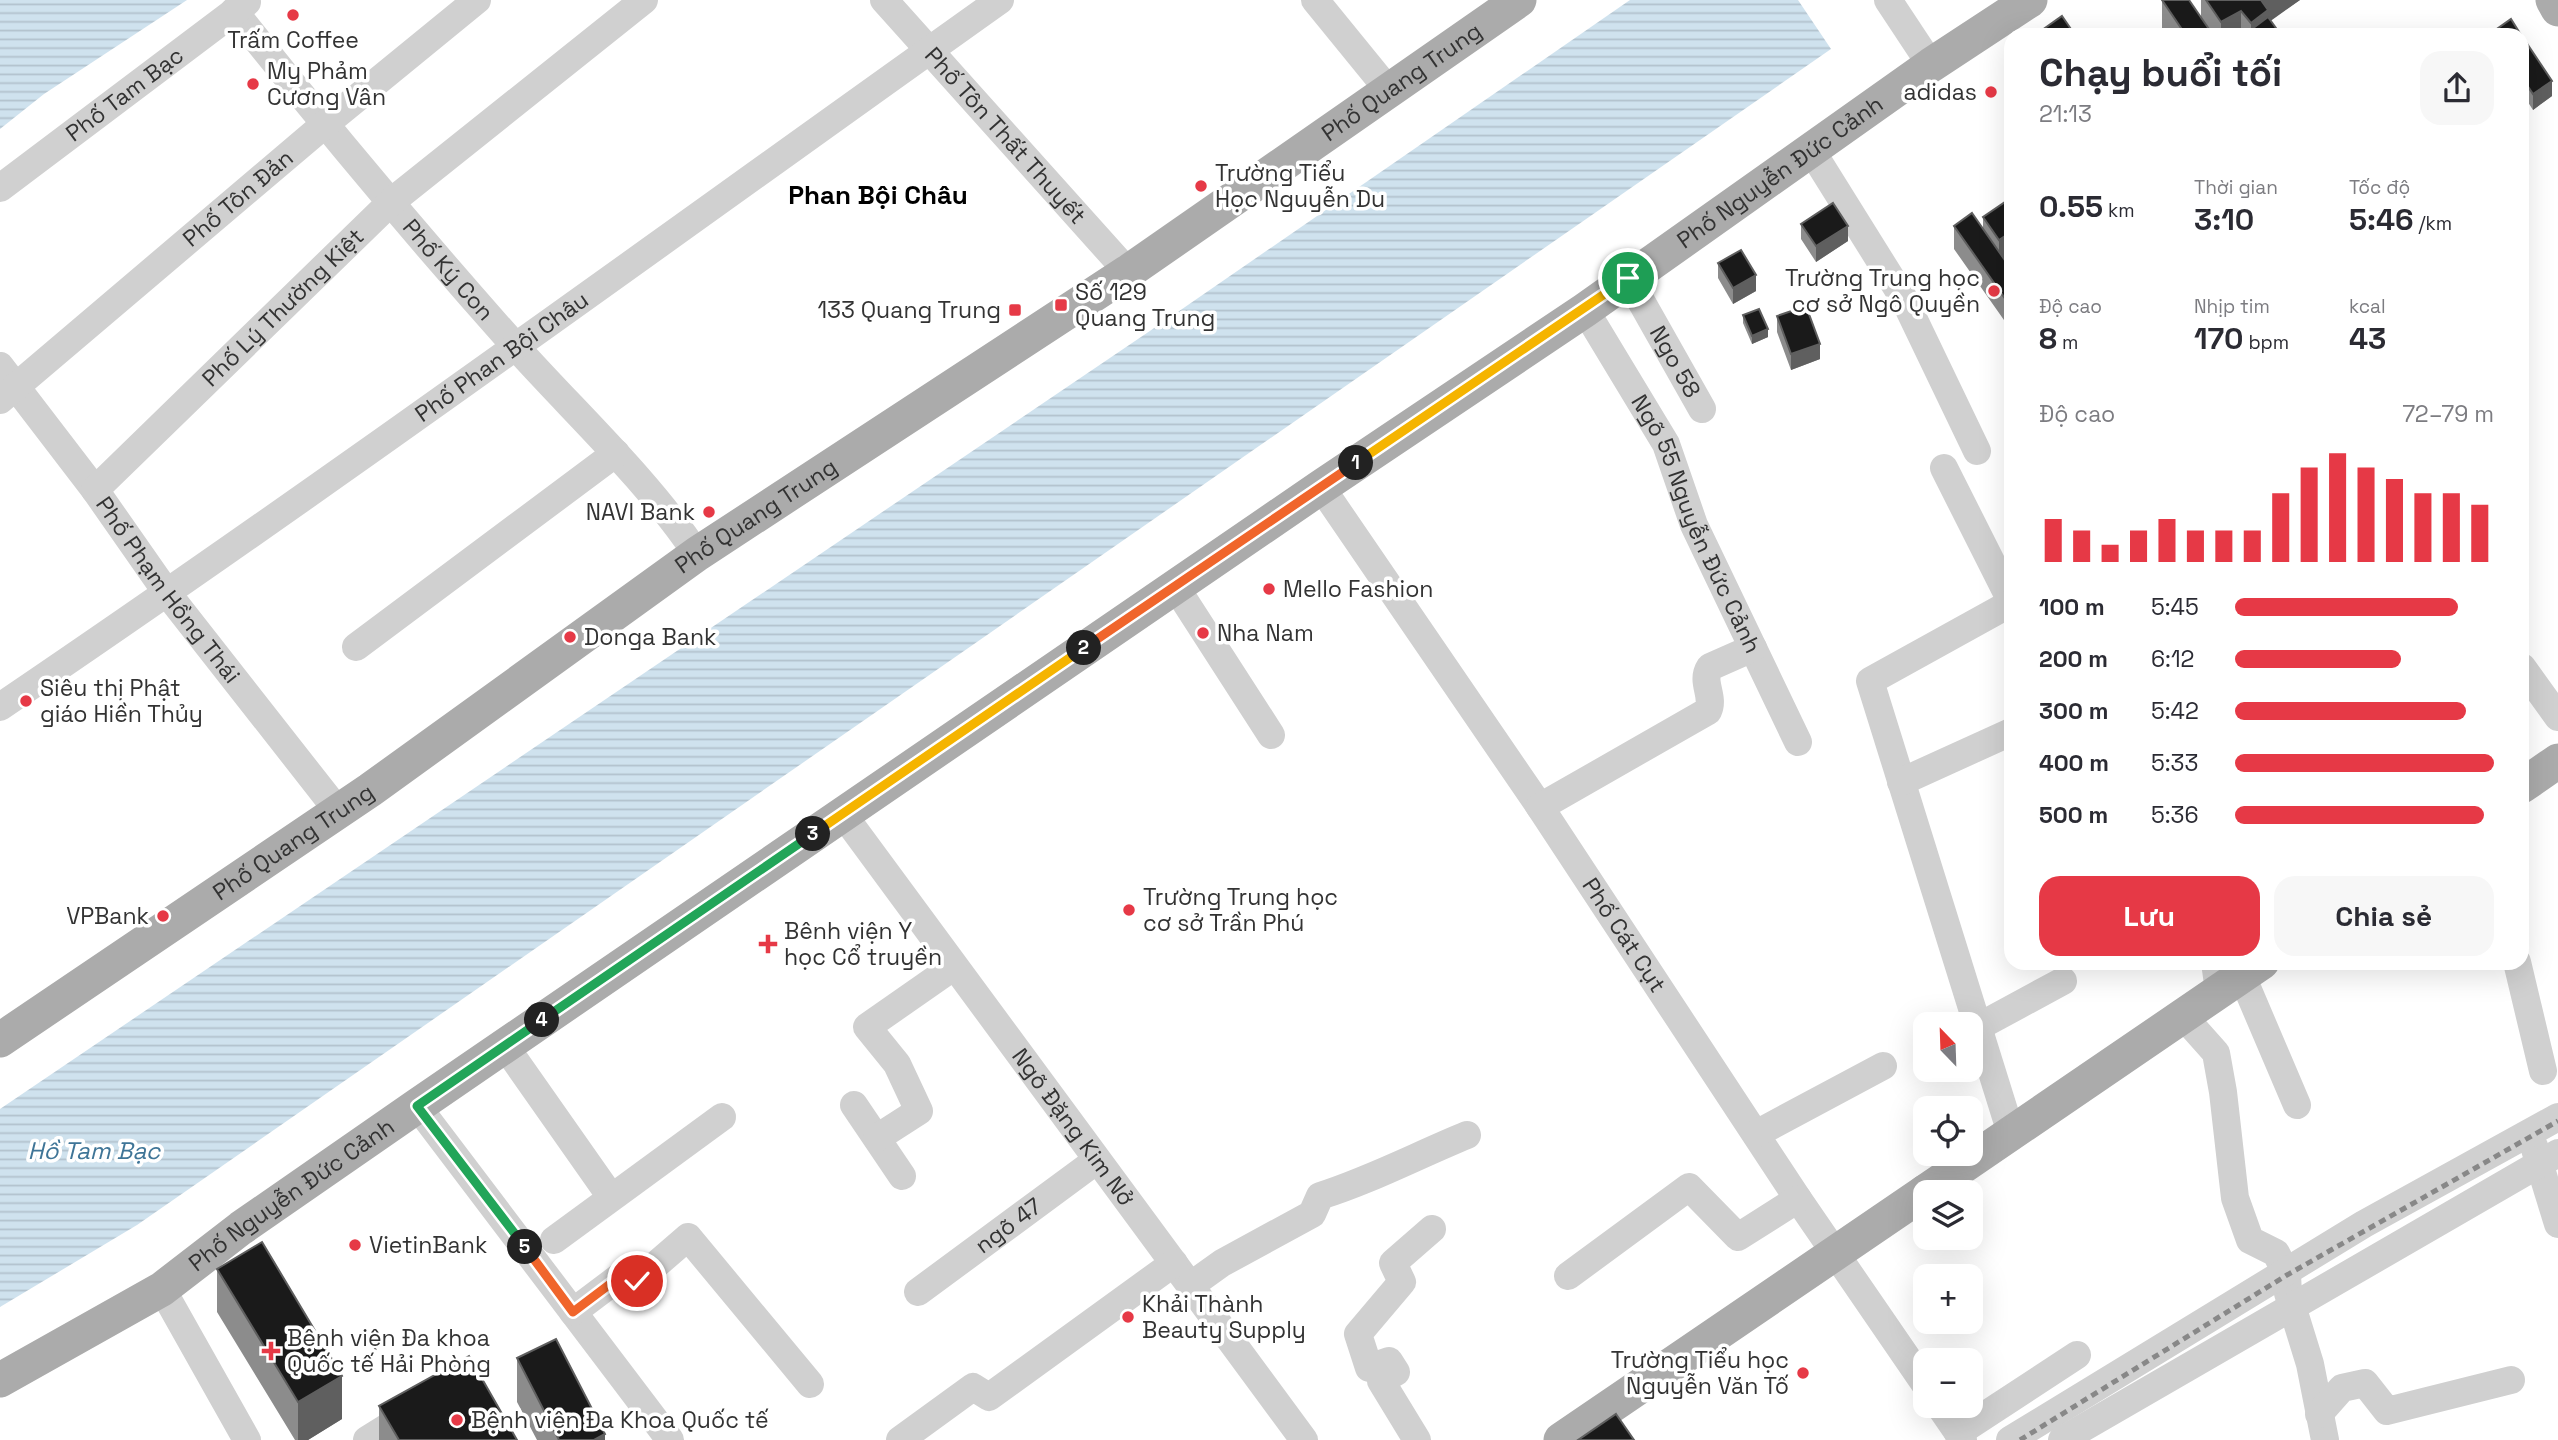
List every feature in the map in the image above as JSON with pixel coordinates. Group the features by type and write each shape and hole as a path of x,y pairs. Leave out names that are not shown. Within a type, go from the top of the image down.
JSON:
{"main road":[{"name":"Phố Quang Trung","path":"0,1040 338,811 697,554 1128,272 1519,0"},
{"name":"Phố Nguyễn Đức Cảnh","path":"0,1380 162,1289 241,1228 417,1106 1175,586 1585,310 1931,65 2030,0"},
{"path":"2553,0 2558,9"},
{"path":"2529,781 2558,761"},
{"path":"1942,1180 2183,1016 2235,973"},
{"path":"1561,1440 1913,1200"}],"street":[{"name":"Phố Tôn Đản","path":"5,385 477,0"},
{"name":"Phố Lý Thường Kiệt","path":"95,490 391,202 644,0"},
{"name":"Phố Tôn Thất Thuyết","path":"884,0 927,52 1128,272"},
{"name":"Phố Phan Bội Châu","path":"0,707 517,348 1000,0"},
{"path":"1315,0 1390,92"},
{"path":"1888,0 1931,65"},
{"name":"Phố Ký Con","path":"242,6 324,125 517,348 616,453 674,520 697,554"},
{"name":"Phố Tam Bạc","path":"0,188 242,6"},
{"path":"1811,150 1904,299 1976,451"},
{"name":"Ngo 58","path":"1628,278 1702,409"},
{"name":"Ngõ 55 Nguyễn Đức Cảnh","path":"1585,310 1666,444 1695,525 1798,742"},
{"name":"Phố Phạm Hồng Thái","path":"5,385 95,490 167,593 338,811"},
{"path":"356,647 616,453"},
{"path":"1944,468 2004,588"},
{"name":"Phố Cát Cụt","path":"1321,487 1540,807 1798,1199 1913,1367"},
{"path":"1175,586 1271,735"},
{"path":"1973,1012 1870,681 2004,606"},
{"path":"1540,807 1708,711 1711,702 1705,678 1710,667 1753,648"},
{"path":"2529,677 2558,717"},
{"path":"1901,782 2004,735"},
{"name":"Ngõ Đặng Kim Nở","path":"842,813 1304,1440"},
{"path":"877,1138 919,1111 897,1064 867,1027 953,967"},
{"path":"2518,970 2543,1071"},
{"path":"2235,973 2297,1105"},
{"path":"1983,1024 2063,981"},
{"path":"2183,1016 2216,1053 2235,1198 2250,1240 2276,1253 2285,1272 2310,1364 2322,1427"},
{"path":"1983,1043 2011,1133"},
{"path":"505,1046 611,1197"},
{"path":"1756,1134 1883,1066"},
{"path":"854,1105 902,1176"},
{"path":"417,1106 670,1440"},
{"path":"554,1240 722,1117"},
{"path":"2010,1440 2364,1224 2558,1117"},
{"path":"2531,1132 2549,1159 2558,1224"},
{"path":"900,1440 972,1387 989,1397 1182,1274 1222,1263 1312,1214 1320,1196 1361,1183 1384,1170 1467,1135"},
{"path":"2062,1440 2549,1159"},
{"name":"ngõ 47","path":"918,1292 1097,1160"},
{"path":"1568,1276 1689,1187 1738,1237 1798,1199"},
{"path":"1417,1440 1381,1381 1396,1372 1389,1361 1369,1368 1358,1335 1402,1282 1393,1264 1432,1228"},
{"path":"573,1312 630,1269 637,1281 688,1237 810,1384"},
{"path":"162,1289 247,1440"},
{"path":"1948,1418 1961,1436 2077,1355"},
{"path":"2322,1427 2342,1388 2365,1383 2387,1411 2511,1380"},
{"path":"366,1440 431,1400"}],"water":[{"path":"0,0 187,0 44,94 0,129"},
{"name":"Hồ Tam Bạc","path":"1630,0 1798,0 1831,49 137,1225 0,1307 0,1109 1172,316"}],"building":[{"path":"2162,0 2189,0 2208,28 2181,28"},
{"path":"2206,0 2261,0 2268,10 2251,23 2241,11 2221,22"},
{"path":"2062,16 2070,28 2045,28"},
{"path":"2268,17 2276,28 2253,28"},
{"path":"2511,19 2517,28 2498,28"},
{"path":"2529,46 2552,81 2533,94 2529,88"},
{"path":"1833,203 1848,226 1816,246 1801,224"},
{"path":"2004,203 2004,237 1999,240 1983,217"},
{"path":"1972,213 2004,259 2004,297 1954,226"},
{"path":"1741,250 1756,275 1733,288 1718,263"},
{"path":"1806,306 1820,344 1791,354 1777,316"},
{"path":"1759,309 1768,329 1752,336 1743,315"},
{"path":"262,1242 342,1376 298,1402 217,1269"},
{"path":"556,1339 605,1434 594,1440 559,1440 517,1358"},
{"path":"469,1356 517,1440 399,1440 379,1406"},
{"path":"1616,1414 1634,1440 1578,1440"}],"railway":[{"path":"2020,1440 2287,1275 2558,1121"}],"place":[{"name":"Trấm Coffee","path":"293,15"},
{"name":"My Phảm Cương Vân","path":"253,84"},
{"name":"adidas","path":"1991,92"},
{"name":"Trường Tiểu Học Nguyễn Du","path":"1201,186"},
{"name":"Trường Trung học cơ sở Ngô Quyền","path":"1994,291"},
{"name":"Số 129 Quang Trung","path":"1061,305"},
{"name":"133 Quang Trung","path":"1015,310"},
{"name":"NAVI Bank","path":"709,512"},
{"name":"Mello Fashion","path":"1269,589"},
{"name":"Nha Nam","path":"1203,633"},
{"name":"Donga Bank","path":"570,637"},
{"name":"Siêu thị Phật giáo Hiền Thủy","path":"26,701"},
{"name":"Trường Trung học cơ sở Trần Phú","path":"1129,910"},
{"name":"VPBank","path":"163,916"},
{"name":"Bênh viện Y học Cổ truyền","path":"768,944"},
{"name":"VietinBank","path":"355,1245"},
{"name":"Khải Thành Beauty Supply","path":"1128,1317"},
{"name":"Bệnh viện Đa khoa Quốc tế Hải Phòng","path":"271,1351"},
{"name":"Trường Tiểu học Nguyễn Văn Tố","path":"1803,1373"},
{"name":"Bệnh viện Đa Khoa Quốc tế","path":"457,1420"}],"district":[{"name":"Phan Bội Châu","path":"878,195"}],"route":[{"path":"637,1281 630,1269 573,1312 417,1106 1321,487 1585,310 1628,278"}]}
